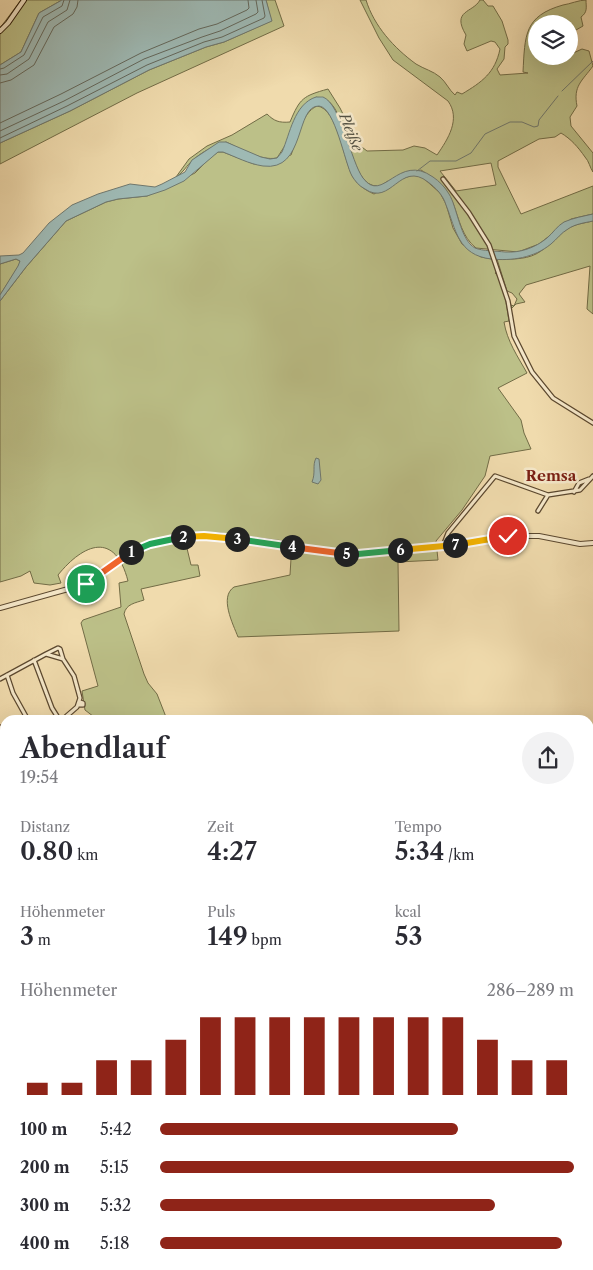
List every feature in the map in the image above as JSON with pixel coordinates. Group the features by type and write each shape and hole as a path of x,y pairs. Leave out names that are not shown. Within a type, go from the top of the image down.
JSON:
{"street":[{"path":"0,31 24,0"},
{"path":"443,179 469,213 489,245 508,301 514,336 532,372 552,398 593,423"},
{"path":"443,546 448,533 495,476 548,495 574,492 579,483 592,477"},
{"path":"538,511 548,495"},
{"path":"0,608 86,584 132,551 167,539 190,536 221,537 338,554 358,554 469,544 497,538 522,536 539,536 580,544 593,543"},
{"path":"0,679 58,648 60,649 62,659 74,676 80,698 78,705 67,715"},
{"path":"46,654 62,659"},
{"path":"34,660 56,715"},
{"path":"7,675 13,693 25,715"}],"green space":[{"path":"21,0 62,0 39,13 21,52 0,65 0,28"},
{"path":"266,0 275,0 284,26 137,93 0,164 0,143 70,111 149,70 206,47 224,42 271,21"},
{"path":"360,0 366,0 374,19 400,51 416,64 440,77 455,95 457,92 462,94 487,76 498,57 500,49 495,42 491,41 467,51 464,44 466,35 462,27 462,16 480,0 483,0 488,6 493,6 502,21 508,40 504,59 497,69 500,75 528,73 523,72 528,32 528,65 578,65 578,51 582,49 589,51 593,66 579,84 576,93 577,106 570,117 571,126 593,153 593,172 588,160 580,150 561,133 555,137 539,139 498,161 498,167 521,214 593,186 593,214 571,219 539,244 518,252 476,248 467,239 451,199 439,185 421,170 379,186 368,183 361,175 355,163 334,108 327,100 316,97 277,158 264,158 226,142 201,154 176,177 189,159 207,146 232,135 267,114 277,121 290,122 303,99 328,89 358,144 367,151 403,150 414,146 425,148 437,155 452,129 452,108 448,101 393,60 379,38","holes":["491,163 496,185 456,191 440,171"]},
{"path":"586,0 586,11 581,17 583,26 578,29 578,15 541,15 563,5"},
{"path":"317,106 324,109 330,116 350,170 359,185 374,194 404,178 413,175 421,176 440,193 446,204 453,228 462,244 481,257 492,259 497,271 495,273 501,282 506,303 509,321 504,322 505,329 513,349 527,373 498,388 521,420 531,449 490,456 485,476 462,510 436,541 438,560 398,562 399,631 238,637 228,611 227,604 230,591 234,587 290,575 292,542 220,533 185,532 191,565 198,565 200,576 141,589 144,600 129,606 124,614 144,674 148,683 157,694 165,715 92,715 85,710 82,691 98,686 81,623 83,620 121,607 119,583 128,581 122,565 115,554 107,549 98,547 78,555 68,564 58,575 61,583 50,585 34,583 30,571 21,576 0,582 0,301 26,267 66,221 106,202 147,196 195,173 218,152 223,152 254,164 291,155 303,121"},
{"path":"593,221 593,314 587,309 590,266 526,285 519,294 525,302 514,306 517,299 512,293 507,291 497,259 517,259 531,256 544,249 567,229"},
{"path":"16,259 20,261 19,266 0,295 0,264"}],"water":[{"path":"62,0 266,0 272,21 224,42 206,47 149,70 70,111 0,143 0,65 21,52 39,13"},
{"path":"316,97 323,97 335,110 359,170 363,178 370,185 377,186 385,183 410,170 421,171 433,177 442,184 452,199 462,231 470,244 475,248 505,252 522,251 542,242 564,222 593,214 593,221 571,227 544,249 522,258 491,259 480,257 465,247 460,240 443,198 428,182 418,177 410,176 389,189 374,193 359,185 349,170 335,125 325,109 319,106 311,109 306,116 293,149 287,159 277,165 258,165 223,152 218,152 184,181 165,190 147,196 106,202 66,221 26,267 0,301 0,295 20,261 16,259 0,264 0,256 23,253 49,223 72,205 130,184 155,187 162,184 185,172 192,160 219,142 226,142 261,157 277,158 282,152 298,113 303,106"},
{"path":"316,458 319,459 321,480 318,484 312,482"}],"waterway":[{"path":"562,91 593,61"},
{"path":"417,171 430,161 456,161 471,153 485,134 510,122 522,122 534,127 538,126 539,120 558,96"}],"district":[{"name":"Remsa","path":"551,475"}],"route":[{"path":"86,584 132,551 167,539 190,536 221,537 338,554 358,554 469,544 508,536"}],"water label":[{"name":"Pleiße","path":"351,132"}]}
